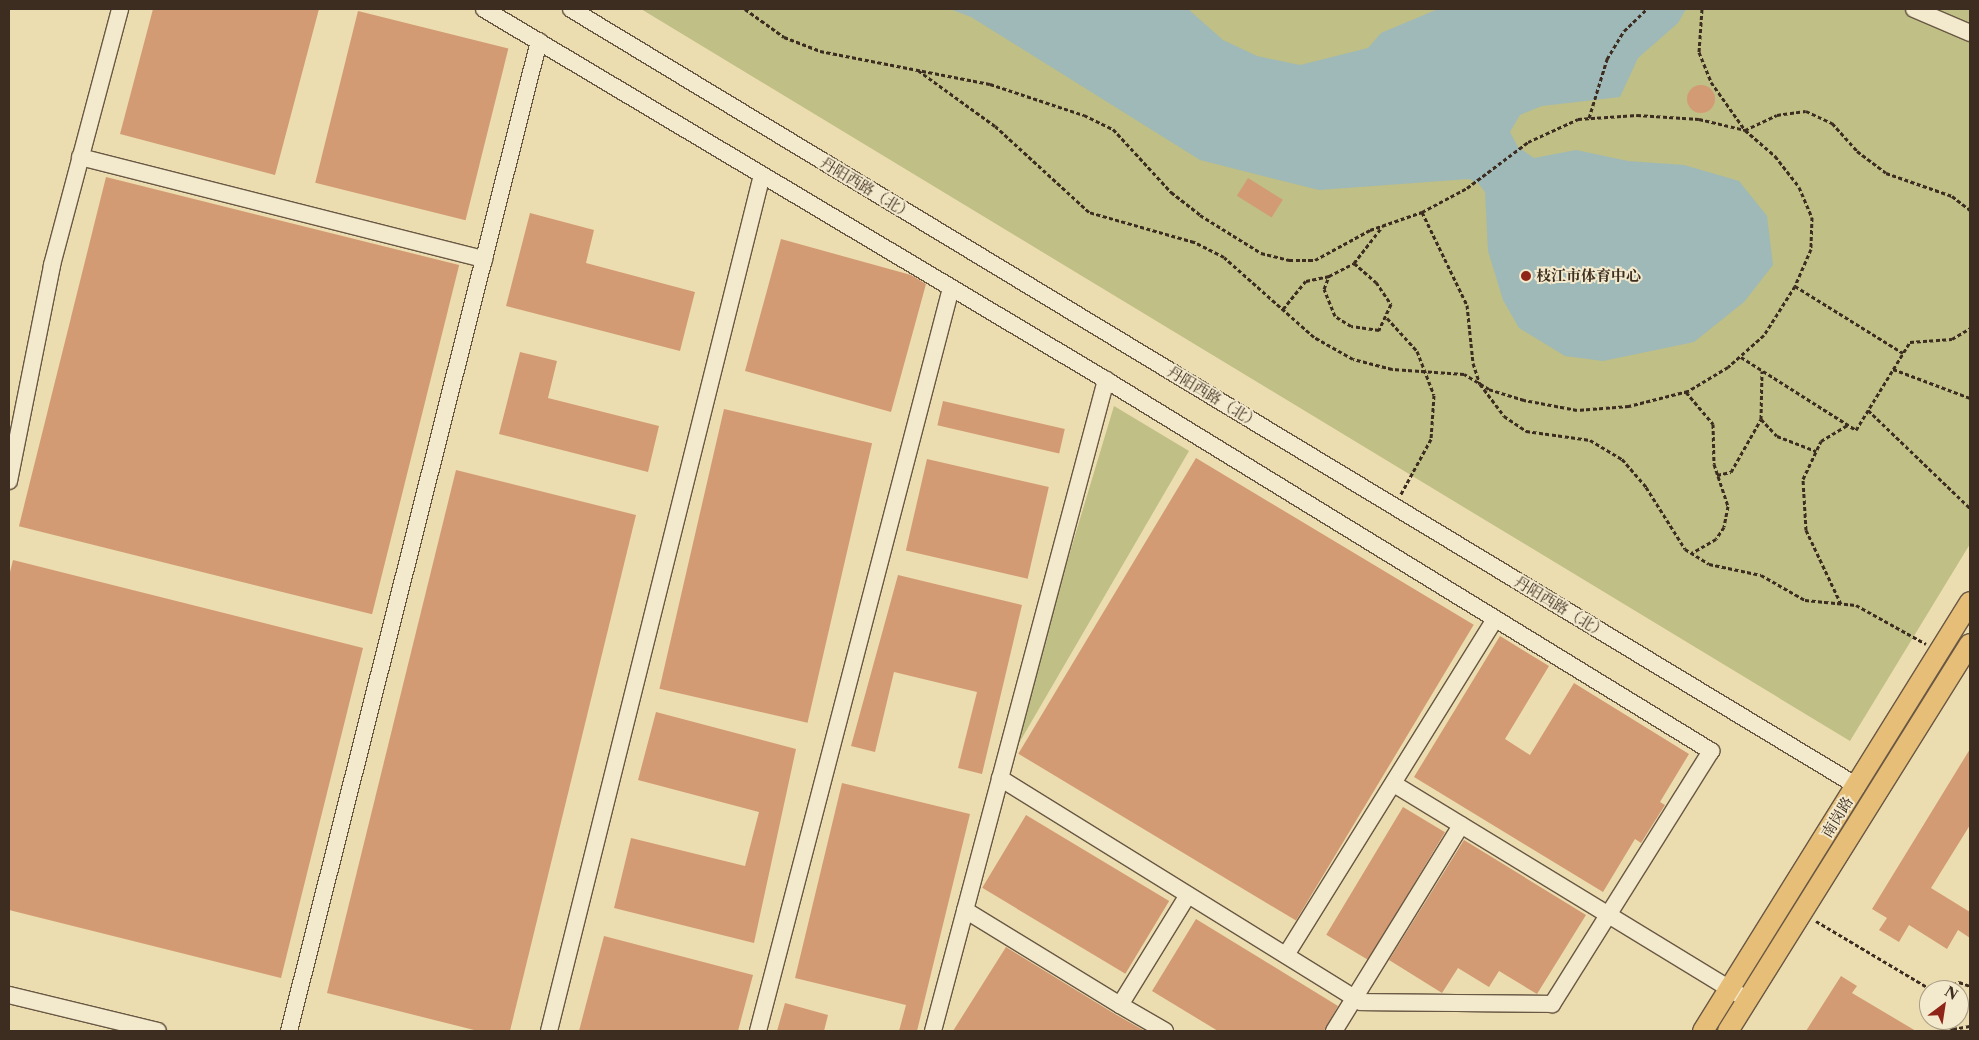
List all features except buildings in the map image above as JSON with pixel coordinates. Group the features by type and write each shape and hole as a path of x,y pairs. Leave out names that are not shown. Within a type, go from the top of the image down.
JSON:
{"main road":[{"name":"南岗路","path":"1703,1031 1970,602"},
{"name":"南岗路","path":"1728,1031 1970,644"}],"street":[{"path":"9,481 52,265 120,9"},
{"path":"484,9 1106,380 1711,752 1552,1004 1361,1002 1000,778"},
{"name":"丹阳西路（北）","path":"571,9 1857,786"},
{"path":"1914,9 1970,33"},
{"path":"289,1031 539,41"},
{"path":"80,157 484,259"},
{"path":"550,1031 762,175"},
{"path":"758,1031 951,288"},
{"path":"933,1031 1106,380"},
{"path":"1286,955 1495,619"},
{"path":"1394,784 1748,1000"},
{"path":"1334,1031 1461,825"},
{"path":"1120,1005 1188,895"},
{"path":"965,910 1165,1031"},
{"path":"9,995 158,1031"}],"path":[{"path":"745,9 767,28 803,46 1038,98 1114,128 1171,192 1261,253 1316,260 1382,226 1422,212 1467,188 1528,142 1588,118 1646,115 1724,123 1745,130 1777,115 1806,111 1832,123 1857,151 1886,174 1952,196 1970,210"},
{"path":"1588,118 1593,99 1616,43 1647,9"},
{"path":"920,71 995,126 1089,212 1194,242 1237,267 1314,337 1353,359 1392,369 1464,374 1480,384 1524,400 1577,410 1629,406 1686,392 1741,357 1764,335 1795,286 1811,249 1812,217 1798,187 1774,156 1745,130 1711,82 1699,52 1702,9"},
{"path":"1422,212 1467,305 1473,363 1480,384 1490,402 1526,431 1590,440 1622,459 1692,553 1709,564 1761,575 1805,600 1841,604 1872,612 1940,653"},
{"path":"1283,309 1306,281 1329,276 1354,263 1382,226"},
{"path":"1329,276 1325,301 1335,316 1370,331 1379,330 1387,318 1391,304 1385,292 1354,263"},
{"path":"1795,286 1903,353"},
{"path":"1387,318 1417,351 1427,370 1435,411 1431,439 1394,506"},
{"path":"1741,357 1856,430 1910,342 1952,339 1970,328"},
{"path":"1893,369 1970,398"},
{"path":"1717,475 1731,472 1761,419 1762,370"},
{"path":"1686,392 1713,424 1717,475 1728,516 1716,539 1692,553"},
{"path":"1868,410 1970,508"},
{"path":"1761,419 1777,436 1816,451"},
{"path":"1841,604 1806,530 1803,479 1816,451 1832,432 1848,425"},
{"path":"1803,913 1919,982"}],"green space":[{"name":"枝江市体育中心","path":"641,9 1970,9 1970,544 1850,741"},
{"path":"1114,406 1189,451 1015,750 1011,748"}],"water":[{"path":"950,9 1188,9 1223,40 1257,56 1300,65 1368,48 1381,33 1438,9 1686,9 1678,23 1638,58 1620,97 1542,106 1520,115 1510,132 1518,147 1534,158 1576,150 1628,161 1684,165 1739,181 1767,216 1773,265 1744,302 1694,342 1603,361 1565,356 1519,328 1503,300 1488,251 1485,192 1478,183 1469,179 1319,190 1200,160 971,17"}],"place":[{"name":"枝江市体育中心","path":"1526,276"}]}
